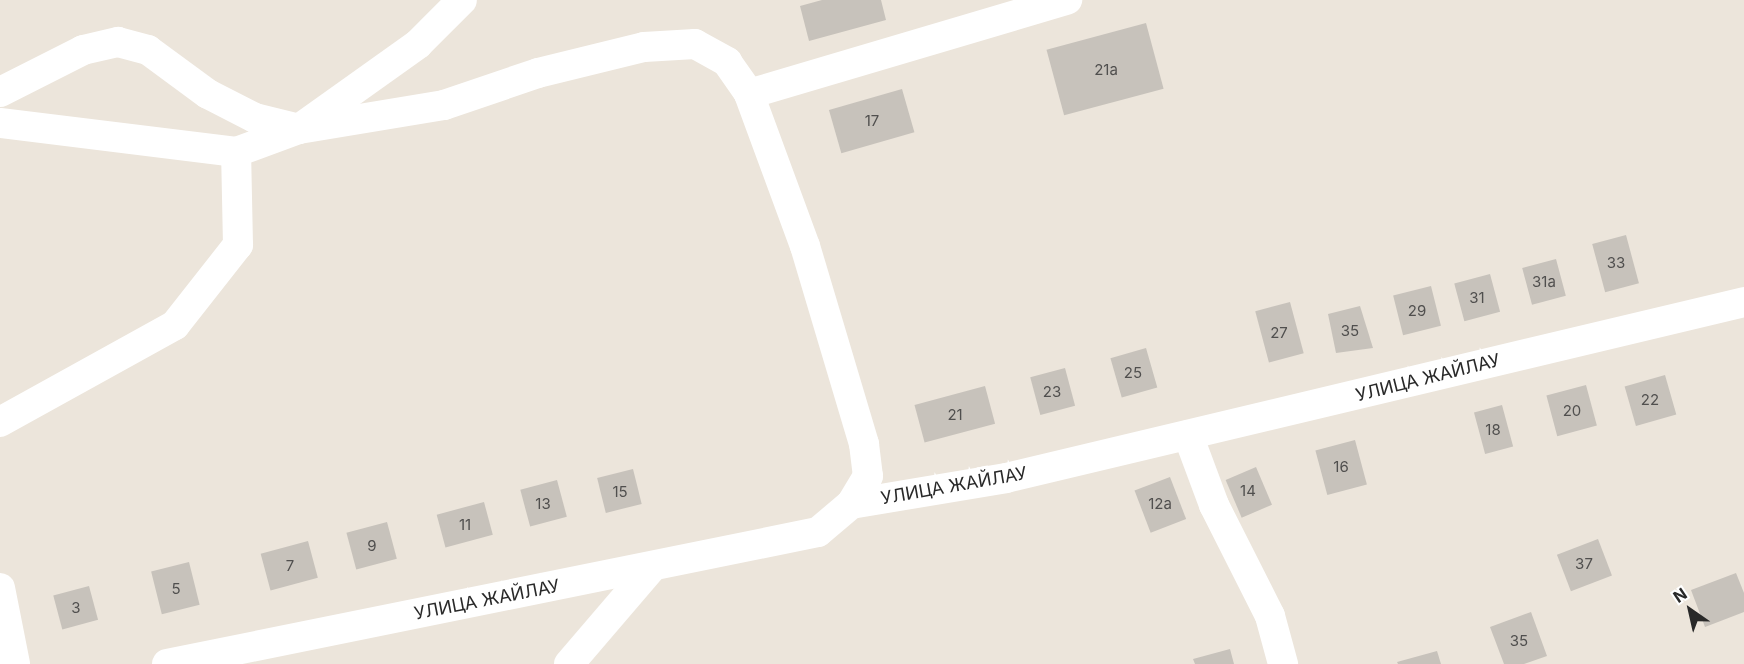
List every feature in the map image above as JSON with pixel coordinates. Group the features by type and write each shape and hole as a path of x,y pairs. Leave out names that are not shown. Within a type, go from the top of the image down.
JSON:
{"street":[{"path":"0,92 83,50 118,42 148,50 208,94 255,118 299,129 418,44 462,0"},
{"path":"749,94 1066,0"},
{"path":"0,123 236,152 299,129 444,105 538,73 644,47 695,44 727,62 749,94 806,246 864,444 868,476 851,504"},
{"path":"0,422 175,325 238,245 236,152"},
{"name":"УЛИЦА ЖАЙЛАУ","path":"167,664 818,532 851,504 1006,478 1744,302"},
{"path":"1188,435 1214,505 1270,616 1283,664"},
{"path":"569,664 652,567"},
{"path":"0,588 15,664"}],"building":[{"path":"822,0 881,0 886,20 809,41 800,6"},
{"path":"1146,23 1164,89 1064,115 1047,50"},
{"path":"902,89 914,132 841,153 829,110"},
{"path":"1626,235 1639,283 1605,292 1592,244"},
{"path":"1556,259 1566,296 1532,305 1522,268"},
{"path":"1490,274 1500,312 1464,321 1454,284"},
{"path":"1431,286 1441,326 1403,335 1393,295"},
{"path":"1290,302 1304,353 1269,363 1255,311"},
{"path":"1360,306 1373,348 1336,353 1328,314"},
{"path":"1146,348 1157,387 1122,398 1110,358"},
{"path":"1065,368 1075,406 1040,415 1030,377"},
{"path":"1665,375 1676,414 1636,426 1625,387"},
{"path":"1586,385 1597,426 1557,436 1546,396"},
{"path":"985,386 995,424 925,443 914,405"},
{"path":"1502,405 1513,447 1485,454 1474,413"},
{"path":"1355,440 1367,484 1327,495 1315,451"},
{"path":"1256,467 1272,505 1242,518 1226,480"},
{"path":"633,469 642,504 606,513 597,478"},
{"path":"1170,477 1186,519 1151,533 1135,491"},
{"path":"557,480 567,517 530,527 520,490"},
{"path":"484,502 493,535 445,548 437,515"},
{"path":"387,522 397,559 356,570 346,533"},
{"path":"1598,539 1612,575 1571,591 1557,555"},
{"path":"308,541 318,578 271,590 261,554"},
{"path":"189,562 200,605 162,614 151,571"},
{"path":"1736,573 1744,593 1744,612 1705,627 1691,590"},
{"path":"89,586 98,620 62,629 53,596"},
{"path":"1531,612 1547,656 1524,664 1504,664 1490,627"},
{"path":"1230,649 1234,664 1195,664 1193,659"},
{"path":"1437,651 1441,664 1398,664 1397,662"}]}
